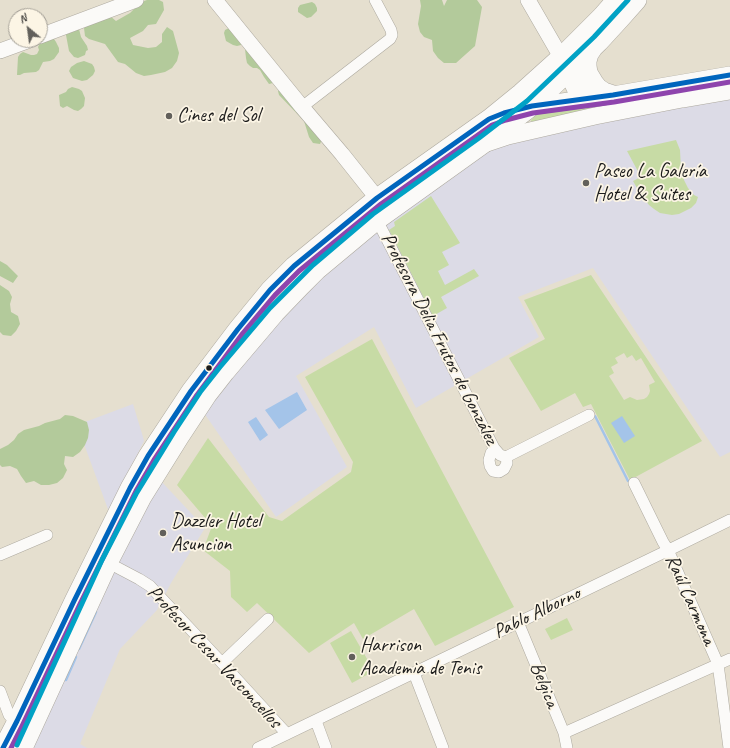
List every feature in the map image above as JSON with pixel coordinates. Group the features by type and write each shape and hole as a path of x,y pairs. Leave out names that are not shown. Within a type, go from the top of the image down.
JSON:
{"highway":[{"path":"3,748 25,725 139,503 166,456 207,395 242,352 275,313 300,287 339,251 399,204 484,144 532,106 616,0"},
{"path":"613,95 598,88 588,73 587,66 589,54 637,0"},
{"path":"108,563 130,488 148,456 191,391 238,328 270,290 373,193 489,119 521,93 596,45"},
{"path":"565,65 577,90 588,98"},
{"path":"489,119 504,113 532,106"},
{"path":"242,352 249,332 279,296 283,279"},
{"path":"23,748 25,725"}],"main road":[{"path":"532,106 613,95 730,75"},
{"path":"484,144 508,136 595,116 730,91"}],"street":[{"path":"48,32 107,6 136,0"},
{"path":"215,0 373,193 399,204"},
{"path":"302,107 390,39 392,36 391,30 375,0"},
{"path":"528,0 565,65"},
{"name":"Profesora Delia Frutos de González","path":"378,220 495,450 506,457 589,415"},
{"path":"495,450 491,453 488,460 493,471 499,472 504,469 507,463 506,457"},
{"name":"Raúl Carmona","path":"634,483 659,535 668,550 718,664 729,748"},
{"name":"Pablo Alborno","path":"258,748 730,520"},
{"path":"0,555 47,535"},
{"name":"Profesor Cesar Vasconcellos","path":"108,563 150,586 287,734"},
{"path":"222,663 268,619"},
{"name":"Belgica","path":"518,622 564,734 567,748"},
{"path":"564,734 730,659"},
{"path":"414,673 443,748"},
{"path":"0,691 9,715 25,725"},
{"name":"Profesor Cesar Vasconcellos","path":"316,721 326,748"}],"shaded area":[{"path":"730,96 730,452 720,457 593,268 518,297 539,337 416,408 374,327 296,376 347,467 276,517 204,413 270,330 354,247 493,145"},
{"path":"133,404 144,441 109,512 77,425"},
{"path":"160,480 205,528 171,583 157,610 120,649 80,744 87,748 30,748 62,676"}],"green space":[{"path":"147,0 159,0 163,2 164,10 156,24 148,25 143,31 130,38 133,45 148,48 156,47 162,42 162,34 167,27 173,31 179,53 177,61 172,68 165,72 144,76 136,73 125,64 118,62 105,44 89,39 85,36 84,28 87,21 110,16 116,21 130,13 141,2"},
{"path":"420,0 442,0 444,6 447,0 477,0 482,7 475,46 456,63 444,63 438,58 433,51 432,40 424,37 420,32 418,24 421,6"},
{"path":"312,2 315,4 317,11 311,17 307,18 298,12 300,5"},
{"path":"77,26 88,50 86,51 85,55 78,58 74,57 69,51 66,35 66,31"},
{"path":"229,28 245,43 237,46 226,41 224,33 225,30"},
{"path":"48,39 54,39 59,48 59,52 54,59 43,62 39,70 36,72 17,75 18,57 20,54 23,52 31,55 37,54 38,48 48,48"},
{"path":"248,47 266,69 273,83 269,84 260,70 253,68 247,63 245,49 246,50"},
{"path":"84,61 92,64 94,67 95,71 93,75 87,80 82,81 73,78 69,71 71,67"},
{"path":"72,87 82,91 85,98 84,106 78,111 67,106 63,108 60,106 59,95"},
{"path":"295,87 298,90 303,104 323,137 320,144 313,143 309,137 304,121 279,95 278,91"},
{"path":"589,107 589,110 532,123 531,120 539,113"},
{"path":"676,140 680,150 681,169 684,180 688,188 698,197 696,203 691,208 679,214 672,215 660,213 649,205 641,195 633,181 641,177 627,151"},
{"path":"431,196 460,243 442,252 449,265 438,271 445,285 474,269 479,276 441,297 447,308 433,316 389,230 395,226 394,222"},
{"path":"0,261 7,265 18,276 13,283 0,276"},
{"path":"591,275 702,441 630,480 591,404 583,407 575,393 541,411 509,358 545,339 524,300","holes":["624,353 627,358 632,355 636,361 641,358 655,382 649,385 649,394 644,399 637,400 630,397 624,400 609,376 614,373 611,367 618,363 615,358"]},
{"path":"0,285 9,291 12,297 10,304 11,312 18,316 20,324 11,336 3,335 0,332"},
{"path":"372,339 514,607 435,646 414,609 363,639 354,623 309,653 257,603 247,612 231,597 230,571 203,550 212,526 177,485 208,438 269,517 282,521 351,472 353,462 305,377"},
{"path":"65,415 73,416 87,422 89,430 88,438 80,452 73,457 65,456 64,464 67,470 63,478 57,483 41,485 34,481 26,483 17,469 10,466 2,467 0,465 0,449 14,440 18,434 24,430 60,419"},
{"path":"567,618 573,630 551,640 545,629"},
{"name":"Harrison Academia de Tenis","path":"351,631 374,671 352,683 330,643"}],"water":[{"path":"297,392 307,410 279,429 265,410"},
{"path":"622,416 635,436 624,443 611,423"},
{"path":"256,417 268,435 260,441 248,422"}],"waterway":[{"path":"595,416 628,481"},
{"path":"79,649 96,612"},
{"path":"66,680 76,657"}],"transit line":[{"path":"17,745 102,560 136,494 201,391 220,367 270,308 313,265 373,214 479,138 527,101 594,37 628,0"},
{"path":"3,748 130,488 148,456 191,391 238,329 270,290 294,266 377,198 489,119 504,113 532,106 613,95 730,75"},
{"path":"11,748 136,491 154,460 197,395 243,333 275,295 299,271 381,204 492,125 533,113 614,102 730,82"}],"place":[{"name":"Cines del Sol","path":"169,116"},
{"name":"Paseo La Galería Hotel & Suites","path":"586,183"},
{"name":"Dazzler Hotel Asuncion","path":"163,533"},
{"name":"Harrison Academia de Tenis","path":"352,657"}]}
